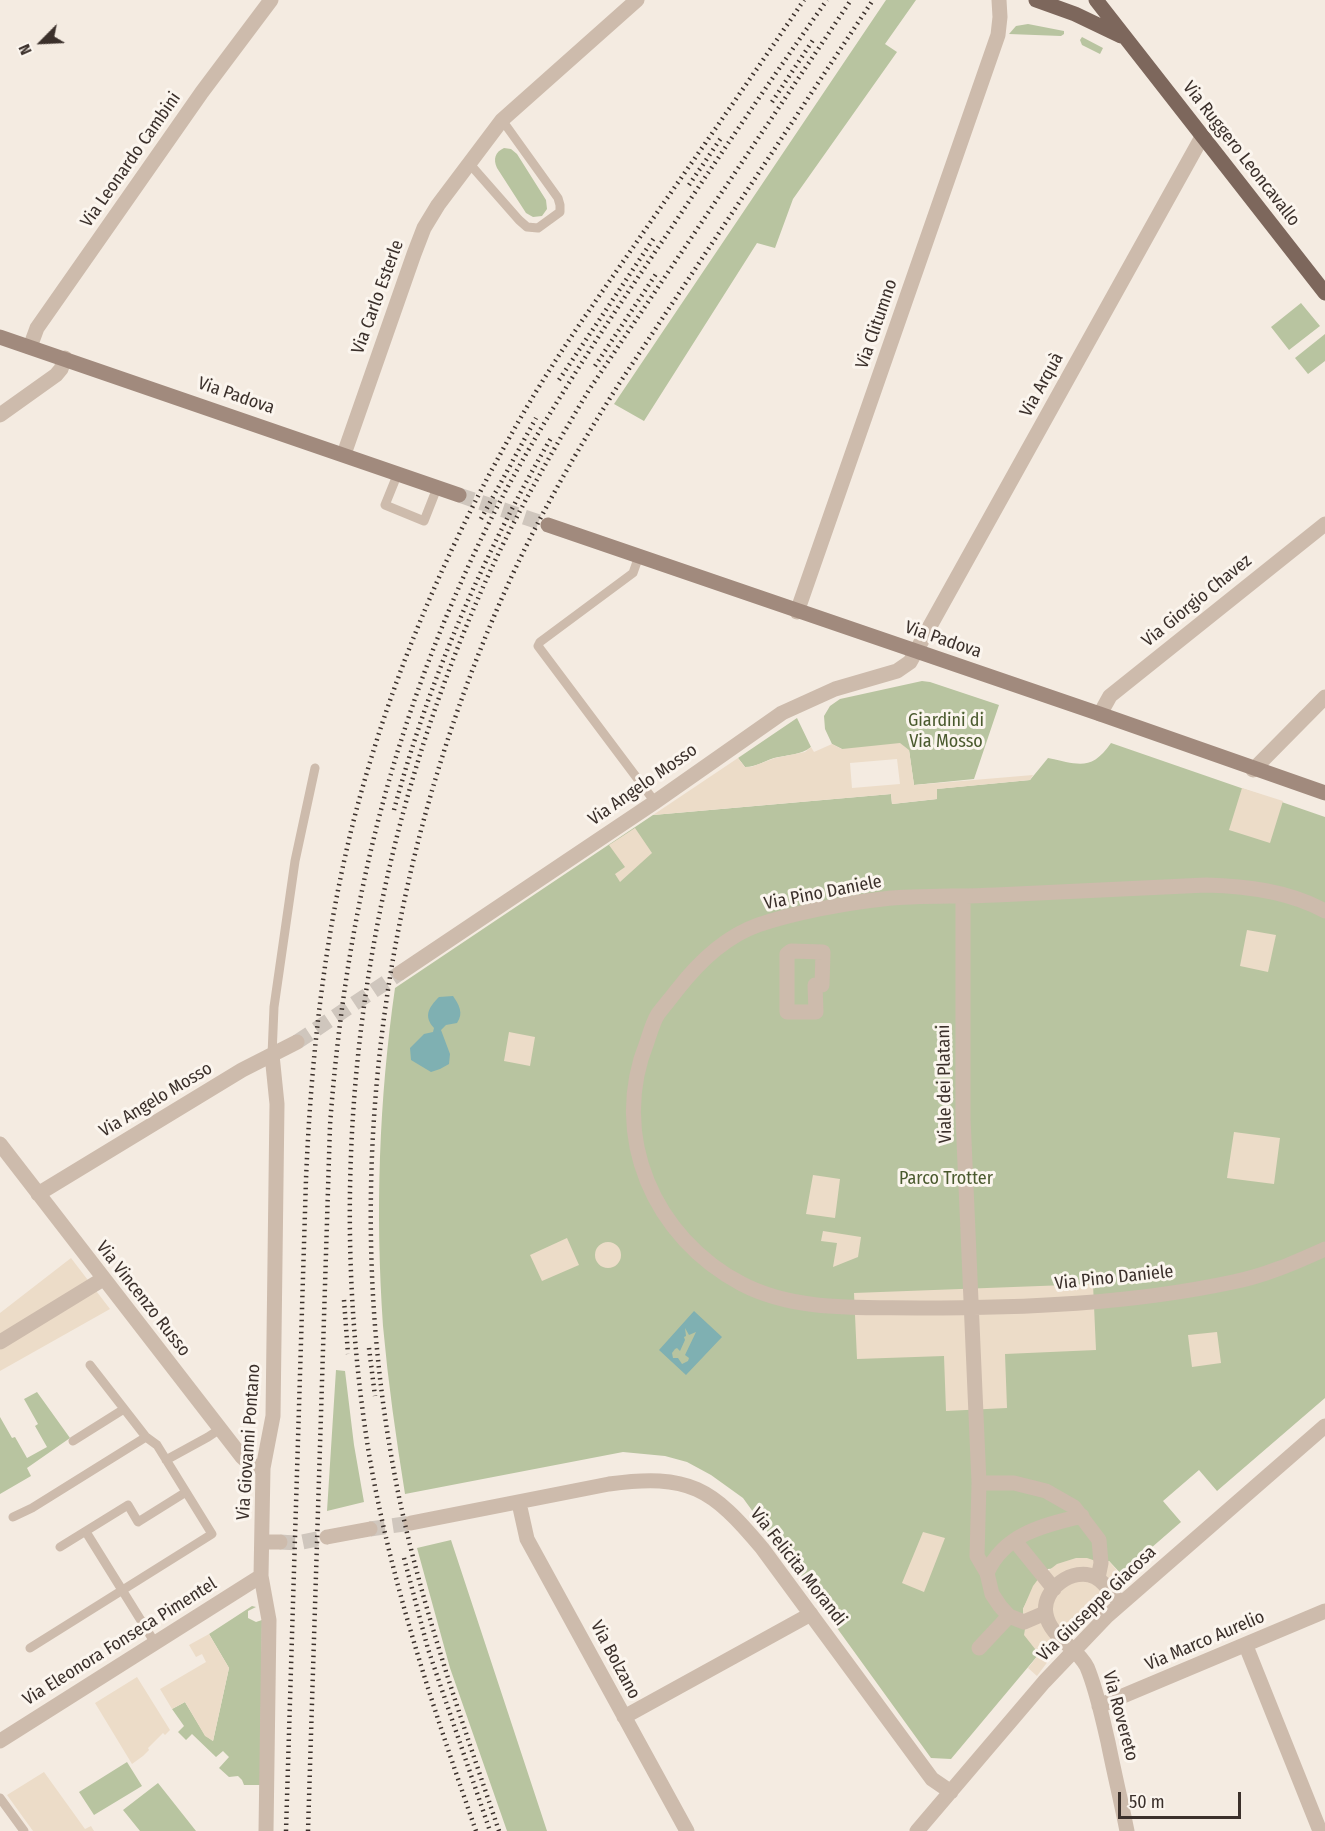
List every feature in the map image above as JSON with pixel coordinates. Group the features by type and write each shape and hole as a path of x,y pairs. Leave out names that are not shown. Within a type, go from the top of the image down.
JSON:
{"main road":[{"path":"1036,0 1094,23 1126,39"},
{"name":"Via Ruggero Leoncavallo","path":"1096,0 1325,293"}],"street":[{"name":"Via Leonardo Cambini","path":"30,346 37,328 202,92 271,0"},
{"name":"Via Carlo Esterle","path":"344,454 405,278 422,235 438,204 502,120 637,0"},
{"name":"Via Clitumno","path":"797,612 993,50 1000,26 999,0"},
{"name":"Via Arquà","path":"917,652 1202,137"},
{"name":"Via Padova","path":"0,337 459,495"},
{"path":"0,415 56,375 65,358"},
{"name":"Via Giorgio Chavez","path":"1100,714 1110,696 1325,524"},
{"name":"Via Padova","path":"548,525 1100,714 1325,794"},
{"name":"Via Angelo Mosso","path":"400,973 655,802 782,713 822,694 897,671 910,662 917,652"},
{"path":"1253,770 1325,697"},
{"name":"Via Pino Daniele","path":"1325,911 1308,902 1286,895 1230,886 1148,887 884,899 754,926 722,944 701,962 657,1016 640,1060 634,1093 634,1120 644,1171 670,1225 699,1255 741,1283 772,1296 825,1306 972,1308 1094,1303 1227,1283 1271,1271 1325,1249"},
{"name":"Viale dei Platani","path":"963,896 963,1118 979,1483 977,1556 987,1573"},
{"path":"791,951 823,952 822,985 815,985 816,1012 787,1012 787,957 791,951"},
{"name":"Via Angelo Mosso","path":"38,1194 242,1070 297,1042"},
{"name":"Via Giovanni Pontano","path":"266,1831 269,1620 261,1576 263,1468 273,1416 277,1104 272,1055"},
{"name":"Via Vincenzo Russo","path":"0,1144 245,1460 263,1468"},
{"path":"0,1342 103,1279"},
{"name":"Via Giuseppe Giacosa","path":"917,1831 1044,1682 1120,1603 1325,1426"},
{"name":"Via Felicita Morandi","path":"411,1523 640,1480 662,1480 697,1489 713,1498 742,1524 932,1779 951,1792"},
{"path":"979,1483 1014,1483 1046,1491 1074,1507 1099,1540 1101,1563 1098,1578"},
{"name":"Via Bolzano","path":"519,1503 527,1539 687,1831"},
{"path":"1046,1613 1024,1622 1009,1616 992,1594 987,1573 993,1560 1002,1549 1033,1529 1082,1516"},
{"path":"327,1537 370,1529"},
{"path":"1015,1541 1054,1588"},
{"path":"262,1542 280,1542"},
{"path":"1074,1651 1057,1635 1046,1613 1046,1604 1054,1588 1061,1582 1086,1574 1098,1578 1120,1603"},
{"name":"Via Eleonora Fonseca Pimentel","path":"0,1741 261,1576"},
{"name":"Via Marco Aurelio","path":"1099,1706 1325,1611"},
{"path":"624,1717 811,1614"},
{"path":"979,1648 1009,1616"},
{"path":"1246,1646 1320,1831"},
{"name":"Via Rovereto","path":"1074,1651 1087,1668 1099,1706 1127,1831"}],"lane":[{"path":"468,162 527,227 538,228 560,212 558,198 502,120"},
{"path":"398,473 385,506 424,521 437,488"},
{"path":"639,556 633,573 540,642 538,646 655,802"},
{"path":"272,1055 274,1007 295,861 315,768"},
{"path":"30,1648 212,1534 157,1445 146,1437 90,1365"},
{"path":"73,1441 124,1409"},
{"path":"166,1460 220,1429"},
{"path":"14,1517 146,1437"},
{"path":"60,1547 128,1505 138,1522 186,1492"},
{"path":"86,1532 155,1643"},
{"path":"0,1798 24,1831"}],"green space":[{"path":"886,0 916,0 885,44 897,52 793,199 775,248 757,243 644,421 614,404"},
{"path":"1028,24 1064,31 1064,34 1061,36 1009,34 1016,26"},
{"path":"1082,37 1103,48 1100,54 1082,45 1080,40"},
{"path":"504,148 511,149 517,154 546,200 547,209 542,216 533,217 526,213 497,168 496,156"},
{"path":"1301,303 1320,326 1289,350 1271,327"},
{"path":"1325,334 1325,361 1308,374 1295,358"},
{"name":"Giardini di Via Mosso","path":"922,681 999,705 974,779 914,785 909,750 842,749 832,744 825,729 824,716 830,706 840,699"},
{"path":"797,718 811,747 798,753 745,767 738,758"},
{"name":"Parco Trotter","path":"1111,743 1325,817 1325,1398 1217,1491 1199,1470 1163,1501 1181,1522 1128,1568 1130,1571 1124,1577 1109,1561 1105,1564 1048,1569 1039,1578 1023,1609 1024,1622 1039,1654 951,1759 931,1758 743,1498 711,1475 687,1462 665,1456 623,1452 405,1494 385,1347 379,1241 382,1114 395,988 653,815 891,794 892,804 937,799 936,789 1030,780 1048,758 1076,764 1090,762 1104,752"},
{"path":"336,1370 345,1371 364,1502 327,1511"},
{"path":"37,1392 70,1438 27,1468 31,1476 0,1494 0,1417 27,1458 47,1447 35,1426 38,1424 24,1399"},
{"path":"451,1540 547,1831 507,1831 450,1668 417,1548"},
{"path":"252,1606 256,1607 248,1611 248,1618 256,1622 262,1620 260,1785 244,1785 238,1776 229,1777 219,1768 229,1757 223,1751 216,1757 192,1734 186,1740 178,1732 184,1726 172,1709 185,1702 205,1735 213,1741 229,1668 209,1634"},
{"path":"127,1762 142,1786 94,1815 79,1792"},
{"path":"158,1783 196,1831 140,1831 123,1810"}],"shaded area":[{"path":"900,743 909,750 914,785 1033,775 1030,780 937,789 937,799 892,804 891,794 653,815 738,758 745,767 751,767 775,758 805,752 811,747 814,752 832,744 842,749","holes":["897,759 900,784 852,788 850,763"]},
{"path":"1242,788 1283,801 1270,843 1229,830"},
{"path":"635,828 652,853 620,882 615,874 625,867 609,845"},
{"path":"1247,930 1276,935 1268,972 1240,966"},
{"path":"509,1032 535,1037 530,1066 504,1061"},
{"path":"1234,1132 1280,1138 1274,1184 1227,1178"},
{"path":"813,1175 840,1179 835,1218 806,1214"},
{"path":"823,1231 861,1237 858,1257 833,1267 837,1243 821,1241"},
{"path":"567,1238 579,1265 542,1281 530,1255"},
{"path":"608,1242 617,1246 621,1255 617,1264 608,1268 599,1264 595,1255 599,1246"},
{"path":"71,1258 110,1309 0,1371 0,1313"},
{"path":"1093,1284 1096,1350 1005,1354 1007,1408 946,1411 944,1356 857,1359 854,1293"},
{"path":"1217,1332 1221,1363 1192,1367 1188,1335"},
{"path":"923,1532 945,1538 924,1592 902,1583"},
{"path":"1076,1558 1087,1558 1105,1564 1109,1561 1127,1582 1072,1629 1037,1676 1028,1668 1039,1654 1024,1635 1023,1609 1039,1578 1057,1564"},
{"path":"209,1634 229,1668 213,1741 205,1736 185,1702 172,1709 160,1689 206,1662 202,1654 196,1657 189,1645"},
{"path":"137,1677 170,1730 165,1735 163,1733 143,1756 132,1764 95,1703"},
{"path":"44,1772 85,1829 91,1826 94,1831 33,1831 7,1795"}],"water":[{"path":"453,996 460,1009 459,1019 457,1023 446,1025 441,1030 450,1054 449,1064 431,1072 411,1060 410,1048 424,1034 433,1032 434,1028 428,1016 435,1001 439,997"},
{"path":"694,1311 722,1337 686,1375 659,1350","holes":["685,1328 689,1335 696,1332 685,1355 689,1358 688,1361 682,1364 678,1358 673,1358 672,1353 677,1348 680,1351 686,1336"]}],"tunnel":[{"path":"459,495 548,525"},
{"path":"297,1042 400,973"},
{"path":"370,1529 411,1523"},
{"path":"280,1542 297,1543 327,1537"}],"railway":[{"path":"286,1831 306,1179 311,1089 320,1000 334,911 353,823 368,769 424,612 471,510 524,412 578,326 804,0"},
{"path":"308,1831 330,1125 337,1050 359,905 394,764 416,694 443,625 491,518 531,445 574,374 734,134 827,0"},
{"path":"476,1831 429,1691 389,1550 369,1454 355,1342 350,1230 353,1117 364,1006 383,896 410,787 445,680 488,576 523,505 589,390 851,0"},
{"path":"499,1831 444,1666 420,1582 399,1497 381,1385 372,1272 372,1158 381,1045 398,932 423,822 457,713 498,607 538,522 617,387 873,0"},
{"path":"772,102 815,37"},
{"path":"689,185 721,138"},
{"path":"559,380 654,238"},
{"path":"595,366 656,274"},
{"path":"481,519 536,418"},
{"path":"394,810 424,713 460,619 503,527 551,438"},
{"path":"344,1300 348,1354"},
{"path":"369,1348 375,1396"},
{"path":"404,1558 428,1649 490,1831"}]}
